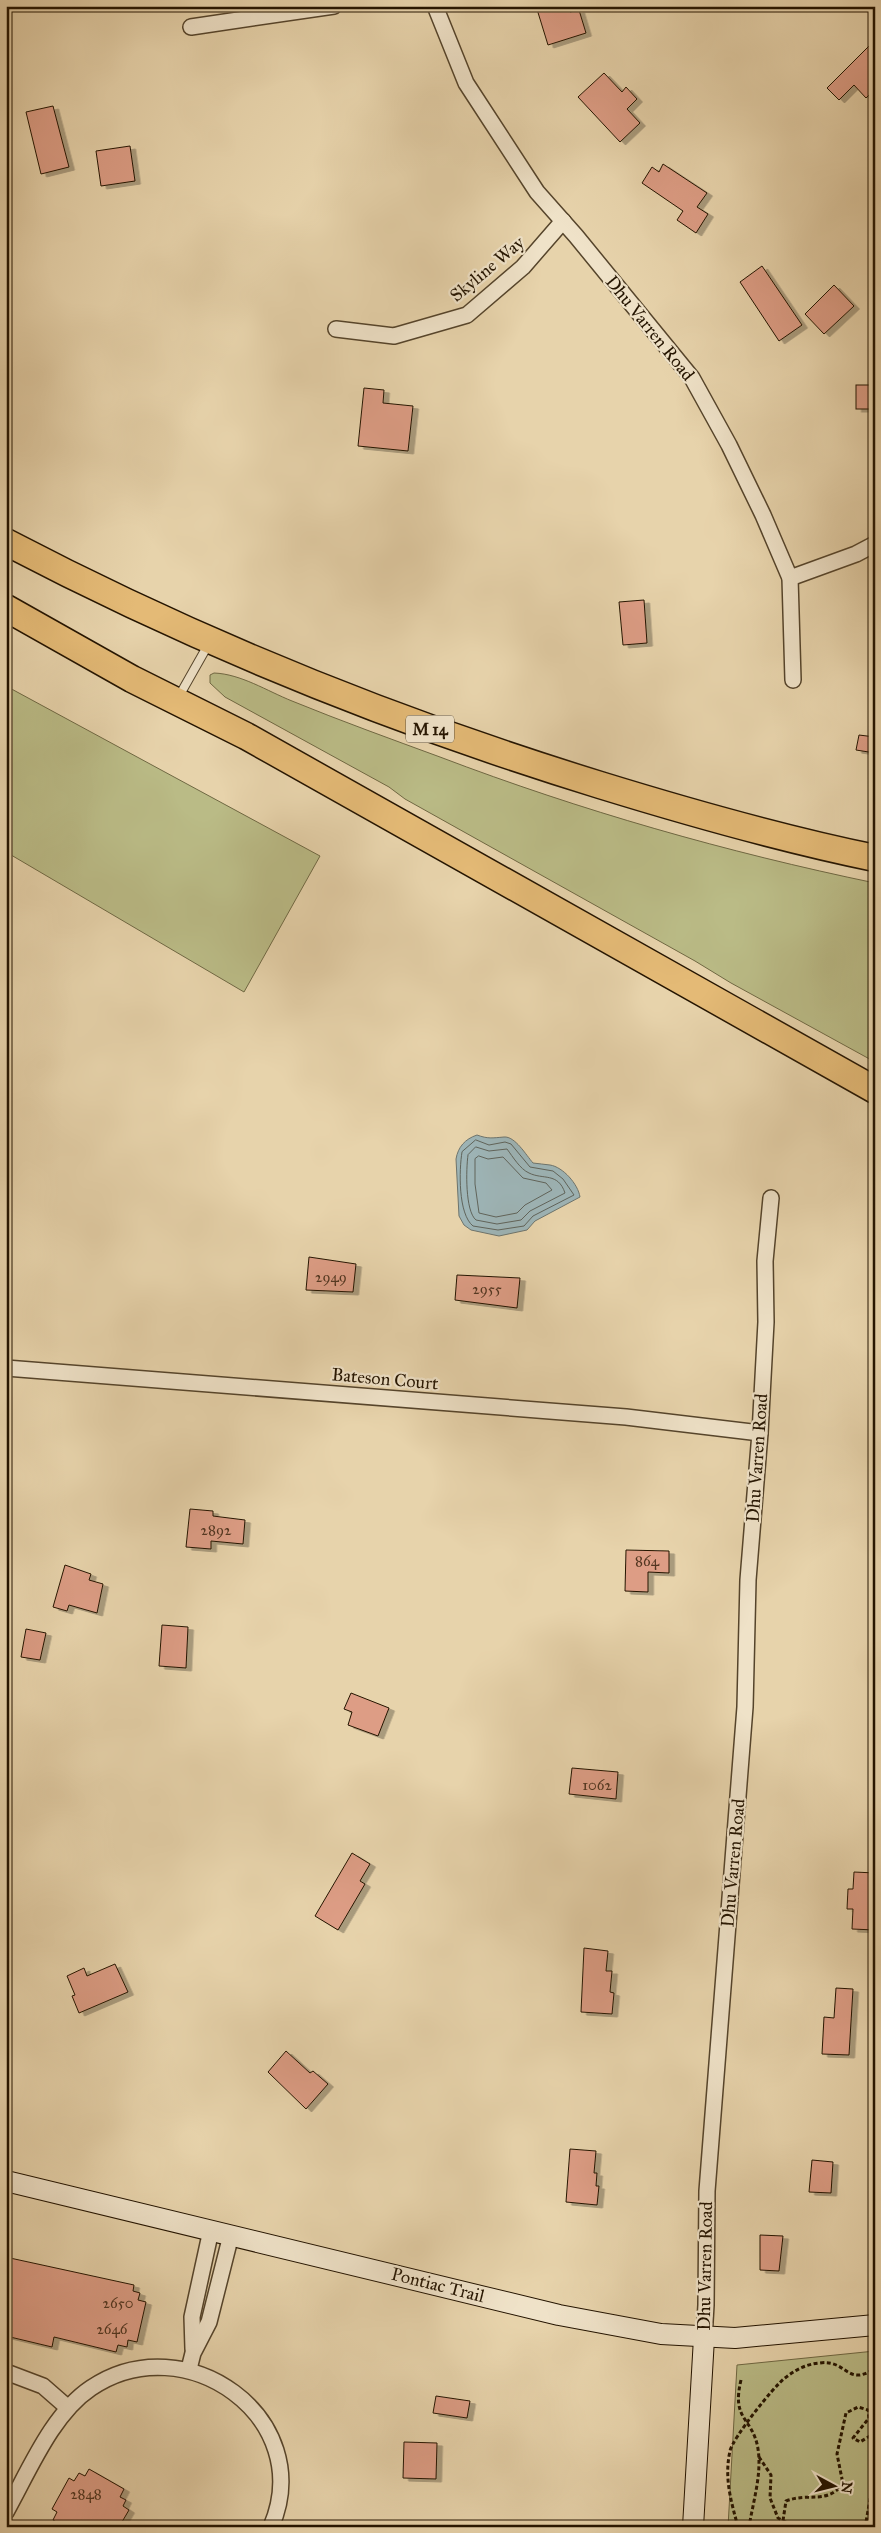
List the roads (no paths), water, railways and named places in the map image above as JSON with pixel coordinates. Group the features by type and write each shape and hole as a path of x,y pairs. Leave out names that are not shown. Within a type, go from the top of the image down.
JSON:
{"highway":[{"name":"M 14","path":"6,542 62,572 211,641 272,668 412,722 542,767 680,809 831,849 875,858"},
{"path":"6,608 176,701 246,736 873,1089"}],"main road":[{"name":"Pontiac Trail","path":"6,2181 568,2317 661,2334 704,2338 735,2338 875,2325"},
{"name":"Dhu Varren Road","path":"693,2527 704,2338"}],"street":[{"path":"191,27 334,6"},
{"name":"Dhu Varren Road","path":"435,6 466,83 537,192 692,378 729,446 763,515 790,578 793,680"},
{"name":"Skyline Way","path":"336,329 394,336 467,315 523,267 563,221"},
{"path":"790,578 856,554 875,544"},
{"name":"Dhu Varren Road","path":"704,2338 707,2191 745,1707 748,1580 760,1432 766,1322 765,1261 770,1198"},
{"name":"Bateson Court","path":"6,1368 626,1417 760,1432"},
{"path":"193,2353 192,2317 211,2230"},
{"path":"188,2369 193,2353 209,2322 231,2235"},
{"path":"6,2512 67,2407 93,2386 113,2376 135,2370 163,2367 188,2369 218,2381 241,2396 256,2412 276,2450 281,2485 278,2505 271,2527"},
{"path":"6,2372 43,2386 67,2407"}],"lane":[{"path":"176,701 211,641"}],"water":[{"path":"477,1135 487,1138 504,1137 512,1140 533,1163 555,1166 565,1173 576,1187 580,1197 535,1221 527,1230 499,1236 471,1230 464,1225 459,1216 456,1159 458,1151 463,1144"}]}
